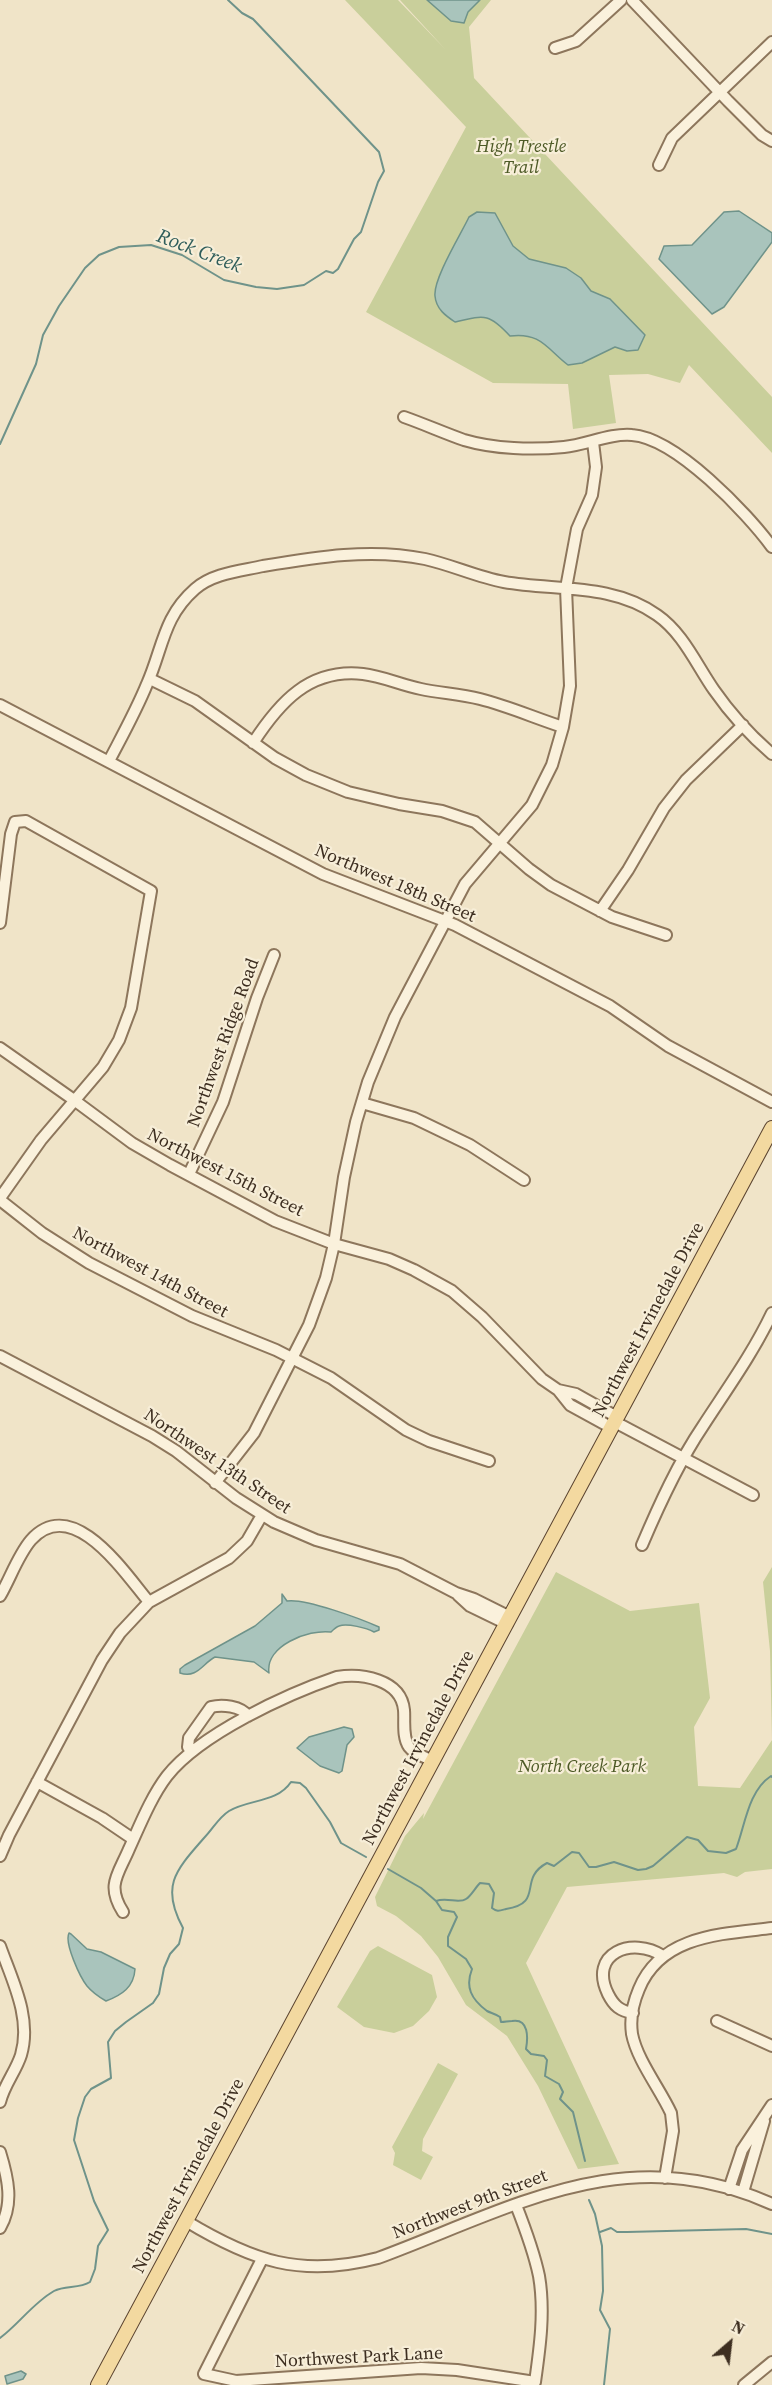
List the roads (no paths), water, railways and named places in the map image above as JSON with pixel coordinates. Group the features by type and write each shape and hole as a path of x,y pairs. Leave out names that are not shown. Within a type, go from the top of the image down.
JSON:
{"main road":[{"name":"Northwest Irvinedale Drive","path":"98,2385 772,1128"}],"street":[{"path":"555,48 576,41 621,0"},
{"path":"632,0 762,135 772,141"},
{"path":"659,165 672,138 772,42"},
{"path":"404,417 466,440 498,446 566,447 631,435 648,439 671,450 735,504 772,547"},
{"path":"215,1483 254,1433 293,1359 317,1305 334,1244 344,1177 362,1103 394,1017 465,884 517,825 543,785 552,765 563,727 570,686 566,588 578,529 592,495 596,467 593,442"},
{"path":"109,761 150,679 162,637 174,611 197,587 225,574 333,555 380,554 426,559 503,581 616,595 640,604 659,616 679,635 715,692 772,754"},
{"path":"253,743 287,698 313,682 337,675 351,674 364,674 408,686 480,699 563,727"},
{"path":"150,679 195,701 253,743 306,775 348,792 465,817 475,822 551,885 600,911 666,935"},
{"name":"Northwest 18th Street","path":"0,705 323,874 445,921 609,1006 668,1046 772,1102"},
{"path":"600,911 686,780 743,725"},
{"path":"0,923 11,834 15,822 26,821 151,891 131,1008 119,1040 102,1067 41,1140 0,1199"},
{"name":"Northwest Ridge Road","path":"189,1174 223,1102 257,998 274,955"},
{"name":"Northwest 15th Street","path":"0,1048 132,1143 275,1221 334,1244 389,1259 452,1291 542,1379 558,1390 570,1405 615,1422 753,1495"},
{"path":"362,1103 414,1118 470,1145 524,1180"},
{"name":"Northwest 14th Street","path":"0,1199 42,1233 89,1263 192,1316 293,1359 354,1392 406,1430 429,1441 489,1461"},
{"path":"642,1545 656,1511 684,1458 732,1384 772,1313"},
{"name":"Northwest 13th Street","path":"0,1356 152,1436 186,1458 215,1483 262,1515 316,1540 400,1564 456,1593 470,1606 508,1621"},
{"path":"0,1856 108,1650 120,1633 149,1602 229,1558 247,1540 262,1515"},
{"path":"0,1596 31,1540 46,1530 64,1527 74,1529 96,1542 110,1555 149,1602"},
{"path":"123,1912 114,1897 115,1878 166,1777 191,1752 248,1716 337,1677 348,1675 370,1677 390,1687 400,1696 404,1710 406,1742 413,1750 433,1761"},
{"path":"191,1752 187,1743 189,1738 211,1707 241,1709 248,1716"},
{"path":"37,1782 134,1839"},
{"path":"665,2178 673,2131 671,2113 632,2034 633,2013 640,1986 651,1968 663,1956 684,1943 700,1938 772,1928"},
{"path":"0,1946 20,2006 24,2029 20,2056 0,2102"},
{"path":"633,2013 618,2008 608,1994 602,1981 605,1963 610,1956 630,1948 646,1947 663,1956"},
{"path":"717,2021 772,2046"},
{"path":"729,2188 742,2150 772,2105"},
{"path":"743,2192 765,2118"},
{"path":"0,2152 9,2186 8,2206 0,2228"},
{"name":"Northwest 9th Street","path":"186,2221 262,2259 298,2266 330,2266 358,2263 556,2190 598,2180 632,2177 692,2180 743,2192 772,2204"},
{"name":"Northwest Park Lane","path":"262,2259 204,2374 236,2381 421,2368 457,2370 535,2382 541,2331 541,2293 536,2265 516,2205"},
{"path":"744,2385 772,2362"}],"water":[{"path":"427,0 480,0 468,12 464,23 451,21"},
{"path":"739,211 772,233 772,242 724,307 712,314 659,259 664,246 692,245 724,212"},
{"path":"477,212 495,213 513,246 529,259 566,268 581,278 591,291 610,299 645,335 638,350 627,351 615,347 582,363 568,365 543,343 521,335 510,336 491,320 480,317 455,322 445,315 439,308 435,296 438,279 469,217"},
{"path":"282,1594 287,1601 333,1610 379,1627 379,1630 374,1632 357,1626 343,1625 331,1632 311,1633 300,1637 281,1647 274,1655 269,1673 254,1662 215,1657 191,1674 180,1673 180,1669 185,1665 255,1626 282,1603"},
{"path":"344,1727 352,1729 354,1737 347,1745 342,1771 339,1773 320,1766 297,1748 309,1737"},
{"path":"69,1933 87,1949 101,1952 135,1969 132,1981 126,1990 106,2001 87,1986 74,1960 69,1944"},
{"path":"21,2371 26,2374 23,2379 7,2384 5,2376"}],"waterway":[{"name":"Rock Creek","path":"0,444 36,364 43,335 59,306 85,268 99,255 119,247 151,245 182,255 224,280 277,289 304,285 326,271 333,273 338,269 354,239 361,232 384,171 379,152 253,19 242,13 228,0"},
{"path":"436,1901 466,1899 480,1883 489,1884 494,1893 492,1908 500,1911 518,1906 525,1902 533,1876 538,1869 547,1863 554,1866 572,1852 579,1853 589,1867 614,1862 638,1870 653,1866 687,1837 698,1840 708,1851 726,1853 736,1849 752,1800 763,1782 772,1777"},
{"path":"0,2338 39,2301 54,2291 90,2282 95,2269 98,2246 108,2230 94,2201 74,2140 78,2118 85,2097 91,2089 111,2078 108,2042 115,2031 153,2003 159,1994 164,1968 170,1954 179,1944 183,1928 176,1913 172,1890 179,1869 225,1814 237,1807 278,1794 291,1782 300,1783 306,1788 330,1822 341,1843 366,1857"},
{"path":"388,1869 421,1888 436,1901 442,1910 454,1912 457,1917 448,1937 448,1946 466,1959 472,1969 469,1987 473,1997 487,2011 500,2017 501,2022 518,2021 522,2023 527,2035 526,2049 531,2054 544,2056 547,2060 545,2076 559,2084 563,2092 560,2099 573,2112 585,2161"},
{"path":"589,2200 595,2214 602,2246 603,2291 600,2310 610,2329 604,2385"},
{"path":"600,2232 611,2228 617,2232 746,2229 772,2234"}],"park label":[{"name":"High Trestle Trail","path":"521,157"},
{"name":"North Creek Park","path":"582,1767"}]}
